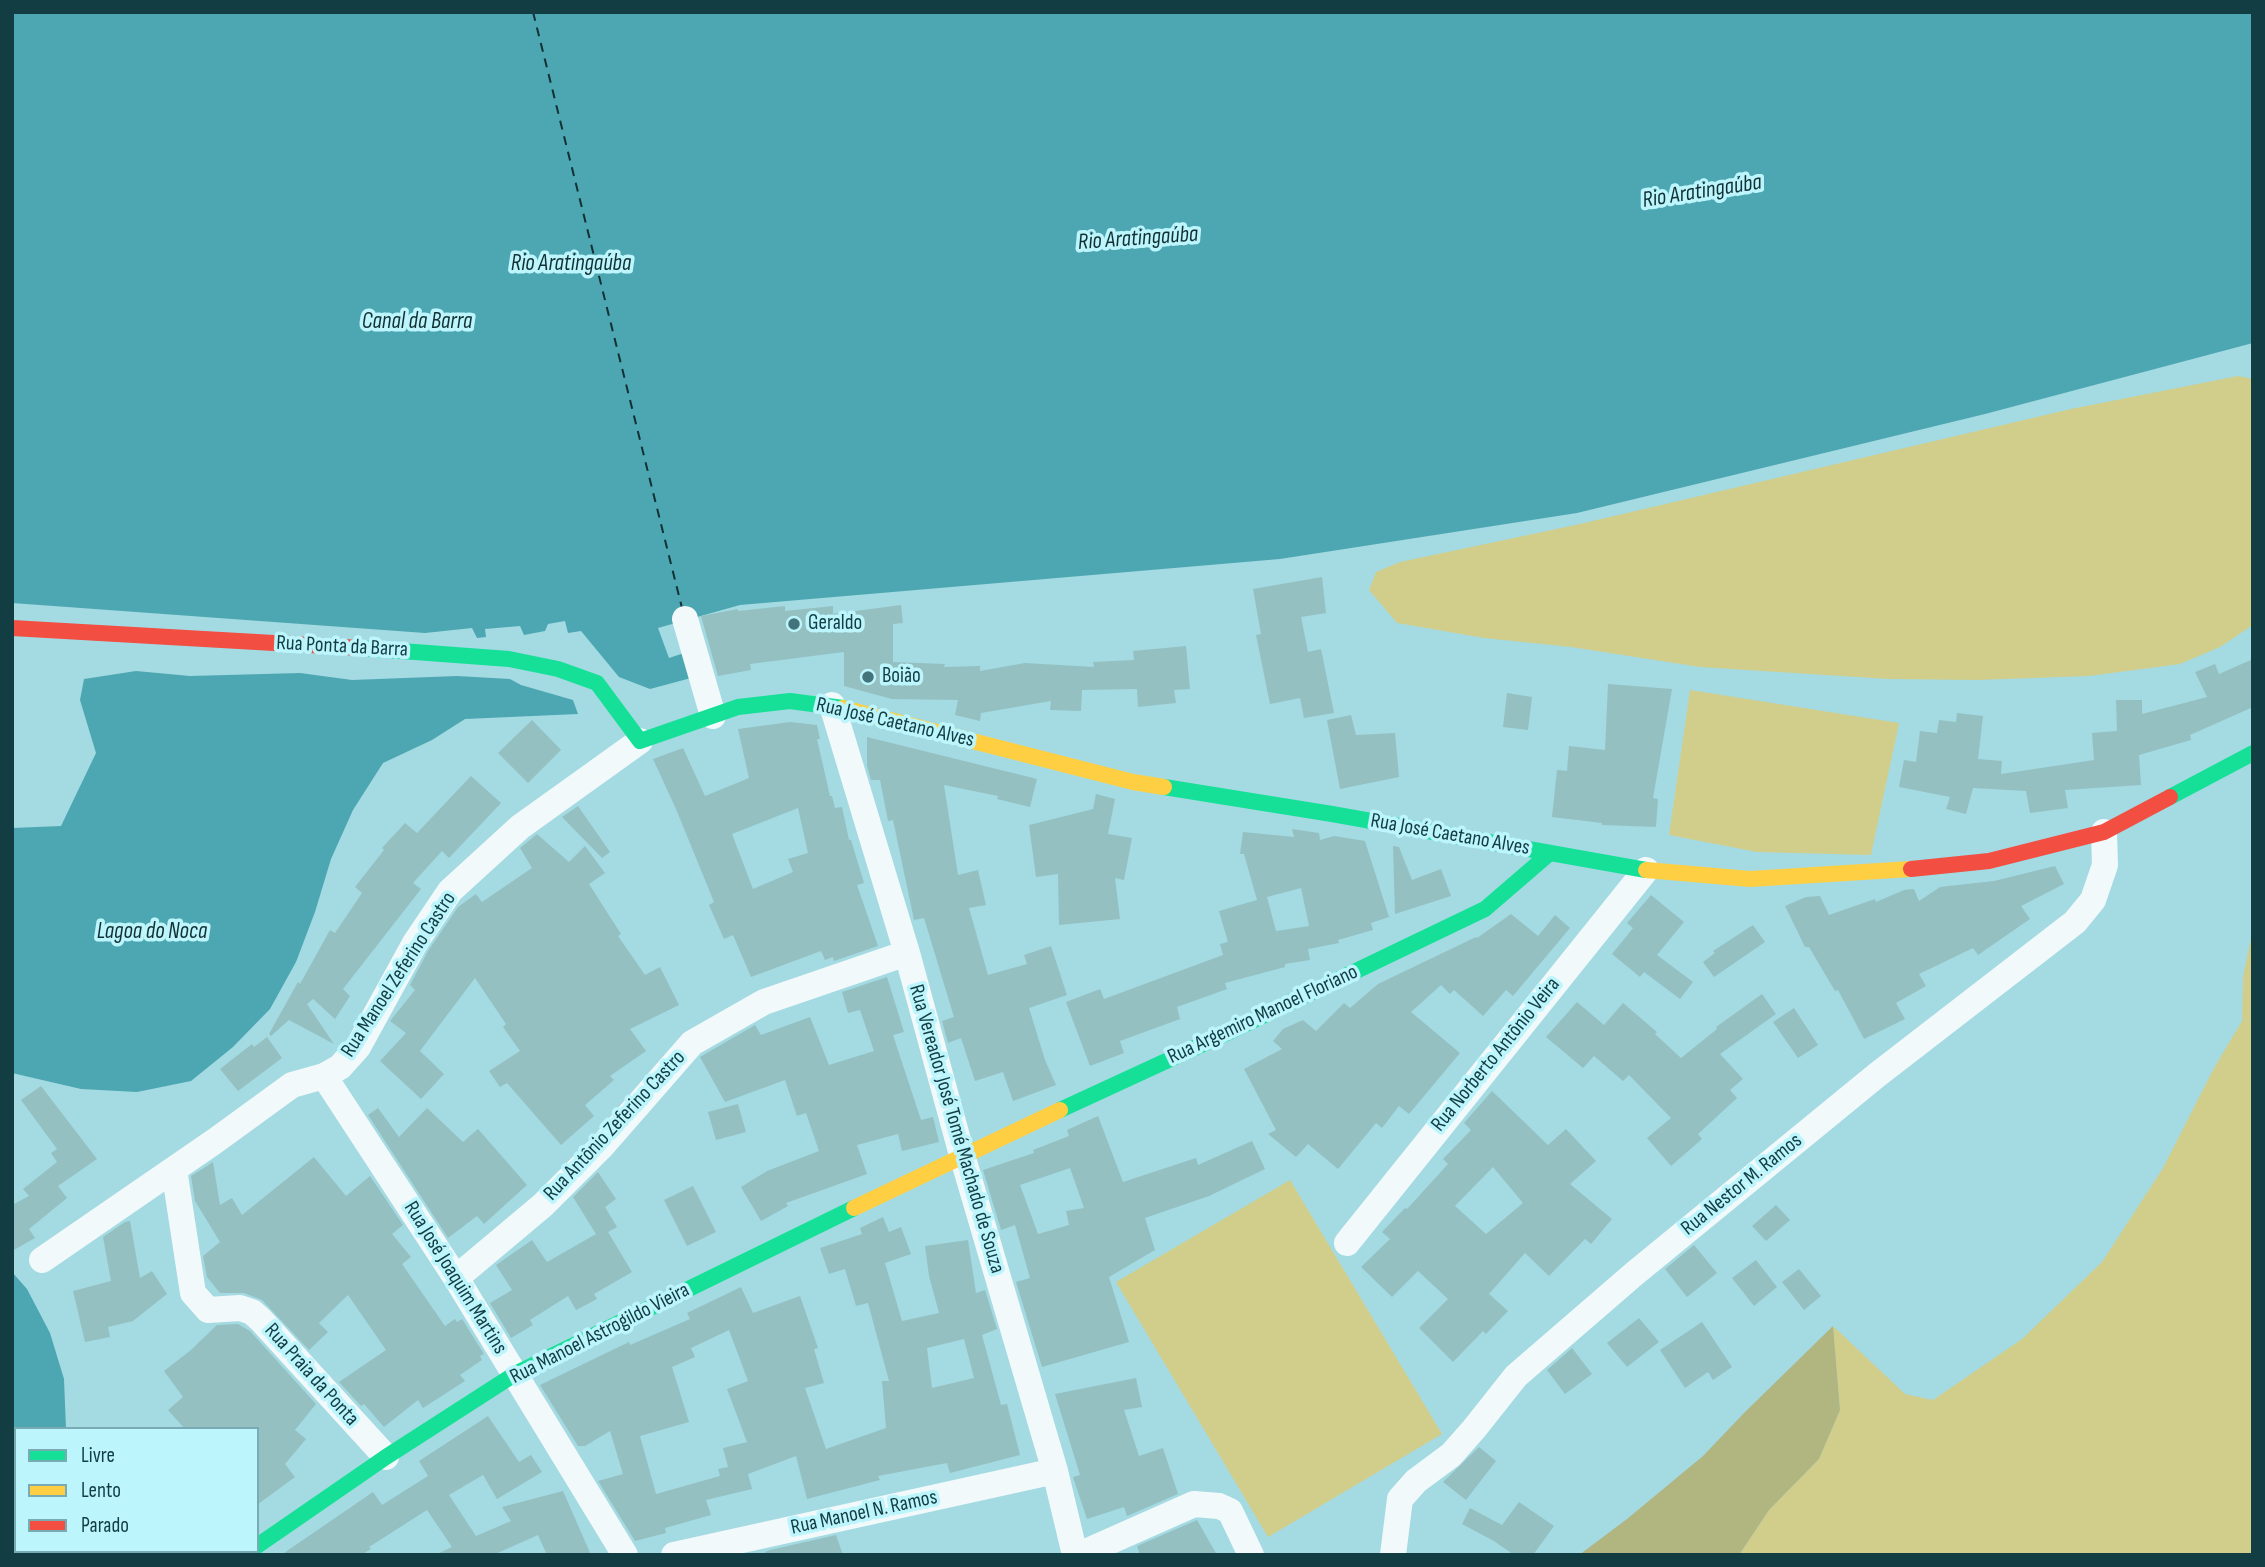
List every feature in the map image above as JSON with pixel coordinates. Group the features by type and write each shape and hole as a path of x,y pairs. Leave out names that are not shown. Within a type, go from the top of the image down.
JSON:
{"street":[{"path":"685,619 713,716"},
{"name":"Rua Ponta da Barra","path":"12,628 509,659 558,669 597,683 640,741"},
{"name":"Rua José Caetano Alves","path":"640,741 738,707 790,701 832,705 1133,782 1332,814 1646,870 1750,879 1885,871 1989,861 2104,832 2253,753"},
{"name":"Rua Vereador José Tomé Machado de Souza","path":"832,705 907,953 1077,1555"},
{"name":"Rua Manoel Zeferino Castro","path":"42,1260 292,1085 324,1076 340,1066 358,1047 415,943 450,891 520,827 640,741"},
{"name":"Rua Nestor M. Ramos","path":"1393,1555 1401,1499 1416,1481 1451,1455 1516,1376 1877,1075 2075,922 2093,900 2105,865 2104,832"},
{"name":"Rua Argemiro Manoel Floriano","path":"962,1155 1229,1032 1485,909 1550,853"},
{"name":"Rua Norberto Antônio Veira","path":"1347,1243 1646,870"},
{"name":"Rua Antônio Zeferino Castro","path":"456,1278 543,1205 603,1145 692,1043 764,1002 907,953"},
{"name":"Rua José Joaquim Martins","path":"324,1076 456,1278 625,1555"},
{"name":"Rua Manoel Astrogildo Vieira","path":"259,1545 386,1457 515,1374 962,1155"},
{"name":"Rua Praia da Ponta","path":"174,1169 193,1293 208,1310 240,1308 252,1312 386,1457"},
{"name":"Rua Manoel N. Ramos","path":"674,1555 1055,1471"},
{"path":"1077,1555 1194,1504 1219,1506 1230,1511 1251,1555"}],"shaded area":[{"path":"2238,376 2253,379 2253,625 2220,647 2180,664 2089,676 1977,680 1888,679 1700,667 1571,647 1484,638 1397,623 1369,590 1376,572 1400,562 1580,524 2071,409"},
{"path":"1690,690 1899,723 1871,855 1757,852 1669,835"},
{"path":"2253,929 2253,1555 1739,1555 1769,1510 1819,1459 1840,1410 1833,1326 1905,1394 1933,1400 2022,1339 2102,1262 2163,1168 2214,1068 2242,1021 2243,977"},
{"path":"1290,1180 1442,1434 1268,1537 1116,1282"}],"green space":[{"path":"1833,1326 1840,1410 1819,1459 1769,1510 1739,1555 1579,1555 1703,1456"}],"water":[{"name":"Canal da Barra","path":"12,12 2253,12 2253,343 1985,414 1577,513 1280,559 740,605 658,628 669,658 690,651 691,678 650,689 619,677 581,631 568,633 565,621 548,624 545,631 524,635 520,626 485,629 486,637 477,638 472,628 425,633 12,603"},
{"name":"Lagoa do Noca","path":"136,671 190,676 300,673 352,680 457,676 510,679 521,685 573,700 578,714 465,719 432,740 383,763 353,810 331,859 296,962 270,1009 233,1047 191,1081 137,1092 81,1089 12,1073 12,828 61,826 96,753 80,700 84,679"},
{"path":"12,1272 27,1289 50,1333 64,1379 66,1427 14,1427 14,1553 30,1555 12,1555"}],"building":[{"path":"1322,577 1326,613 1301,617 1308,652 1321,649 1334,713 1304,718 1300,698 1270,704 1256,635 1261,634 1253,589"},
{"path":"901,605 903,623 893,624 893,662 945,664 944,667 980,666 980,671 1025,663 1094,667 1093,662 1134,660 1133,651 1186,646 1190,689 1174,690 1176,703 1138,707 1137,689 1082,690 1081,711 1050,710 1051,701 981,713 980,721 955,715 958,700 892,699 844,686 844,652 750,664 751,670 718,676 701,616 738,609 785,606 785,611 833,606 833,614"},
{"path":"2253,659 2253,707 2190,735 2191,740 2139,755 2141,785 2065,790 2068,808 2030,813 2026,791 1973,788 1966,814 1946,809 1950,797 1899,787 1904,760 1916,762 1920,731 1937,733 1939,720 1956,722 1957,713 1983,716 1978,759 2002,761 2001,774 2094,760 2092,733 2117,731 2116,700 2142,700 2142,714 2207,697 2195,672 2215,664 2219,674"},
{"path":"1608,684 1672,689 1653,798 1658,799 1656,827 1602,825 1552,817 1557,770 1567,771 1569,746 1605,750"},
{"path":"1507,693 1532,697 1528,730 1503,727"},
{"path":"1351,715 1356,735 1395,733 1399,777 1340,789 1327,720"},
{"path":"532,720 561,750 528,783 498,753"},
{"path":"790,722 817,725 820,739 817,739 830,796 835,808 842,807 849,840 864,883 857,885 878,946 834,961 833,957 825,960 821,951 751,977 733,935 724,939 709,905 714,902 653,759 683,748 705,796 749,778 738,729","holes":["798,808 808,853 788,859 793,872 753,889 732,834"]},
{"path":"867,737 1037,779 1030,807 997,799 998,796 944,785 958,875 978,870 986,905 969,908 988,975 1027,964 1024,955 1051,946 1067,995 1029,1008 1045,1060 1056,1085 1013,1101 1003,1072 975,1081 961,1038 948,1043 942,1021 954,1017 924,918 914,920 893,820 888,821 880,780 871,780 867,766"},
{"path":"471,776 501,803 449,858 442,851 413,883 421,889 343,989 350,996 335,1019 313,999 307,1004 334,1044 289,1020 271,1036 269,1034 330,930 335,933 362,893 355,887 384,850 382,848 405,823 417,833"},
{"path":"1096,794 1115,799 1108,834 1132,838 1124,880 1115,878 1120,919 1059,925 1058,874 1036,877 1029,825 1093,809"},
{"path":"578,806 610,852 602,858 562,817"},
{"path":"1292,829 1319,833 1320,840 1334,836 1365,841 1389,917 1371,923 1373,930 1338,940 1339,943 1308,949 1310,960 1285,964 1285,967 1225,983 1227,989 1177,1007 1180,1019 1120,1041 1124,1053 1090,1066 1066,1002 1100,989 1104,999 1223,955 1220,944 1228,942 1219,911 1257,900 1244,854 1240,854 1243,832 1294,837","holes":["1301,888 1309,926 1276,931 1267,897"]},
{"path":"537,834 569,862 585,846 605,873 589,884 621,934 618,936 645,975 660,967 679,1005 630,1029 646,1051 610,1076 614,1080 585,1105 594,1116 561,1145 507,1083 500,1087 489,1071 520,1051 503,1027 506,1024 475,978 420,1051 444,1074 421,1099 380,1061 406,1033 390,1021 415,990 410,985 428,951 458,907 476,894 482,902 532,868 520,848"},
{"path":"1393,846 1399,847 1412,880 1441,869 1451,896 1395,914"},
{"path":"2055,866 2064,884 2021,906 2030,919 1978,955 1973,948 1919,974 1926,986 1896,1003 1905,1019 1864,1039 1838,990 1835,991 1809,947 1805,947 1785,906 1806,897 1820,896 1829,915 1875,899 1876,902 1904,890 1914,889 1919,901 1940,887 1994,881"},
{"path":"1651,895 1684,922 1657,955 1693,982 1680,999 1644,972 1640,977 1612,954 1633,928 1627,923"},
{"path":"1511,914 1538,936 1555,915 1570,928 1513,996 1506,990 1483,1016 1454,990 1450,994 1441,985 1411,1012 1460,1053 1409,1114 1399,1106 1382,1128 1376,1123 1338,1169 1308,1144 1296,1157 1268,1134 1276,1130 1244,1069 1282,1049 1273,1041 1283,1029 1303,1020 1316,1031 1344,1003 1350,1008 1378,984 1477,938"},
{"path":"1753,925 1765,942 1714,977 1703,962 1715,953 1713,951"},
{"path":"887,977 904,1032 893,1035 921,1120 933,1117 939,1142 902,1151 898,1134 857,1145 867,1174 786,1203 788,1206 761,1221 741,1187 767,1171 819,1151 806,1113 797,1116 785,1080 725,1102 700,1057 755,1025 761,1035 810,1017 829,1065 874,1051 860,1010 848,1013 842,992"},
{"path":"1762,994 1776,1014 1720,1054 1743,1079 1730,1090 1737,1098 1698,1134 1702,1139 1671,1166 1647,1138 1671,1118 1629,1075 1623,1081 1594,1056 1583,1068 1546,1037 1577,1002 1604,1025 1623,1003 1657,1032 1655,1034 1681,1058 1717,1029 1716,1027"},
{"path":"1794,1008 1818,1045 1798,1058 1773,1022"},
{"path":"267,1037 282,1058 238,1091 220,1069 252,1044 254,1047"},
{"path":"41,1086 97,1159 58,1186 67,1198 29,1229 35,1238 12,1251 12,1200 14,1204 29,1196 23,1189 57,1162 51,1153 57,1149 21,1100"},
{"path":"1492,1091 1548,1145 1566,1129 1596,1161 1570,1184 1612,1219 1591,1244 1585,1239 1549,1276 1525,1253 1489,1294 1508,1311 1486,1334 1483,1331 1453,1362 1419,1328 1448,1299 1418,1271 1392,1297 1361,1267 1390,1239 1382,1232 1448,1164 1443,1159 1471,1130 1464,1123","holes":["1493,1167 1523,1203 1486,1234 1455,1206"]},
{"path":"738,1104 746,1132 716,1140 708,1112"},
{"path":"378,1108 399,1137 427,1108 463,1142 478,1129 527,1185 484,1224 477,1216 448,1238 368,1115"},
{"path":"1098,1116 1123,1182 1196,1158 1198,1165 1252,1141 1265,1169 1209,1196 1145,1218 1155,1250 1109,1277 1129,1342 1042,1367 1016,1282 1030,1278 1015,1225 1001,1230 983,1170 1034,1153 1033,1150 1069,1136 1067,1130","holes":["1070,1168 1084,1208 1066,1211 1069,1225 1038,1234 1020,1185"]},
{"path":"314,1157 346,1196 370,1176 403,1225 392,1234 411,1257 402,1264 445,1326 455,1319 457,1322 462,1319 484,1354 480,1356 482,1360 460,1375 465,1381 423,1408 418,1400 384,1427 364,1404 361,1406 339,1382 386,1350 348,1295 319,1323 328,1332 309,1350 262,1300 244,1293 220,1293 207,1277 203,1256 220,1242 195,1201 191,1176 213,1162 220,1205 232,1198 242,1215"},
{"path":"598,1172 616,1199 605,1207 617,1227 608,1232 632,1272 594,1294 597,1299 576,1310 568,1296 530,1320 533,1325 511,1338 490,1303 512,1290 496,1265 532,1240 547,1262 596,1234 573,1197"},
{"path":"693,1186 716,1232 687,1246 664,1200"},
{"path":"1776,1205 1790,1220 1766,1241 1752,1226"},
{"path":"883,1217 889,1232 901,1227 911,1254 885,1263 902,1321 939,1313 929,1276 925,1246 968,1240 976,1293 985,1290 997,1329 982,1335 1001,1405 1007,1404 1020,1455 950,1473 947,1463 878,1476 880,1480 807,1499 796,1456 748,1474 752,1489 706,1500 711,1515 665,1528 666,1533 635,1541 598,1481 623,1474 610,1431 585,1446 578,1446 540,1385 629,1342 630,1345 690,1319 687,1313 741,1287 753,1313 800,1296 818,1348 814,1349 824,1383 805,1388 826,1449 886,1428 882,1381 889,1381 868,1303 856,1306 845,1269 829,1274 820,1248 862,1234 860,1228","holes":["729,1330 748,1381 727,1389 747,1442 723,1448 728,1467 718,1469 720,1476 656,1494 640,1436 689,1422 672,1367 695,1357 691,1348","964,1339 974,1378 932,1388 927,1348"]},
{"path":"130,1221 140,1278 152,1271 167,1294 133,1321 108,1327 110,1337 85,1342 73,1291 111,1281 103,1237"},
{"path":"1694,1245 1717,1273 1687,1297 1665,1269"},
{"path":"1756,1260 1777,1287 1754,1306 1732,1278"},
{"path":"1799,1269 1821,1296 1804,1310 1782,1282"},
{"path":"1639,1318 1659,1342 1627,1367 1607,1343"},
{"path":"1702,1322 1732,1367 1713,1380 1708,1372 1685,1388 1660,1350"},
{"path":"238,1324 250,1331 316,1404 295,1430 306,1439 285,1464 295,1477 259,1504 259,1427 183,1427 168,1410 183,1397 164,1371 217,1325"},
{"path":"1572,1348 1592,1374 1565,1394 1547,1370"},
{"path":"1136,1378 1142,1407 1124,1410 1139,1456 1163,1448 1178,1494 1127,1516 1124,1507 1087,1519 1073,1477 1080,1475 1055,1394"},
{"path":"488,1416 519,1462 531,1455 542,1472 497,1499 483,1475 449,1495 476,1536 511,1521 502,1507 563,1491 591,1555 547,1555 538,1535 493,1555 435,1555 452,1547 427,1510 369,1547 371,1549 361,1555 281,1555 373,1492 382,1505 428,1476 419,1461"},
{"path":"1479,1447 1496,1461 1466,1500 1443,1482"},
{"path":"1519,1502 1554,1526 1533,1555 1514,1555 1462,1524 1470,1508 1502,1525"},
{"path":"1197,1520 1217,1555 1140,1555 1137,1546"},
{"path":"836,1535 843,1555 766,1555 765,1552 770,1550"}],"ferry route":[{"path":"533,12 682,608"}],"traffic: fast":[{"path":"361,648 509,659 558,669 597,683 640,741 738,707 790,701 843,708"},
{"path":"2170,797 2253,753"},
{"path":"1164,787 1646,870"},
{"path":"1060,1110 1485,909 1550,853"},
{"path":"259,1545 386,1457 515,1374 854,1208"}],"traffic: slow":[{"path":"843,708 1133,782 1164,787"},
{"path":"1646,870 1750,879 1911,869"},
{"path":"854,1208 1060,1110"}],"traffic: jam":[{"path":"12,628 361,648"},
{"path":"1911,869 1989,861 2104,832 2170,797"}],"place":[{"name":"Geraldo","path":"794,624"},
{"name":"Boião","path":"868,677"}],"water label":[{"name":"Rio Aratingaúba","path":"1702,192"},
{"name":"Rio Aratingaúba","path":"1138,239"},
{"name":"Rio Aratingaúba","path":"571,264"}]}
